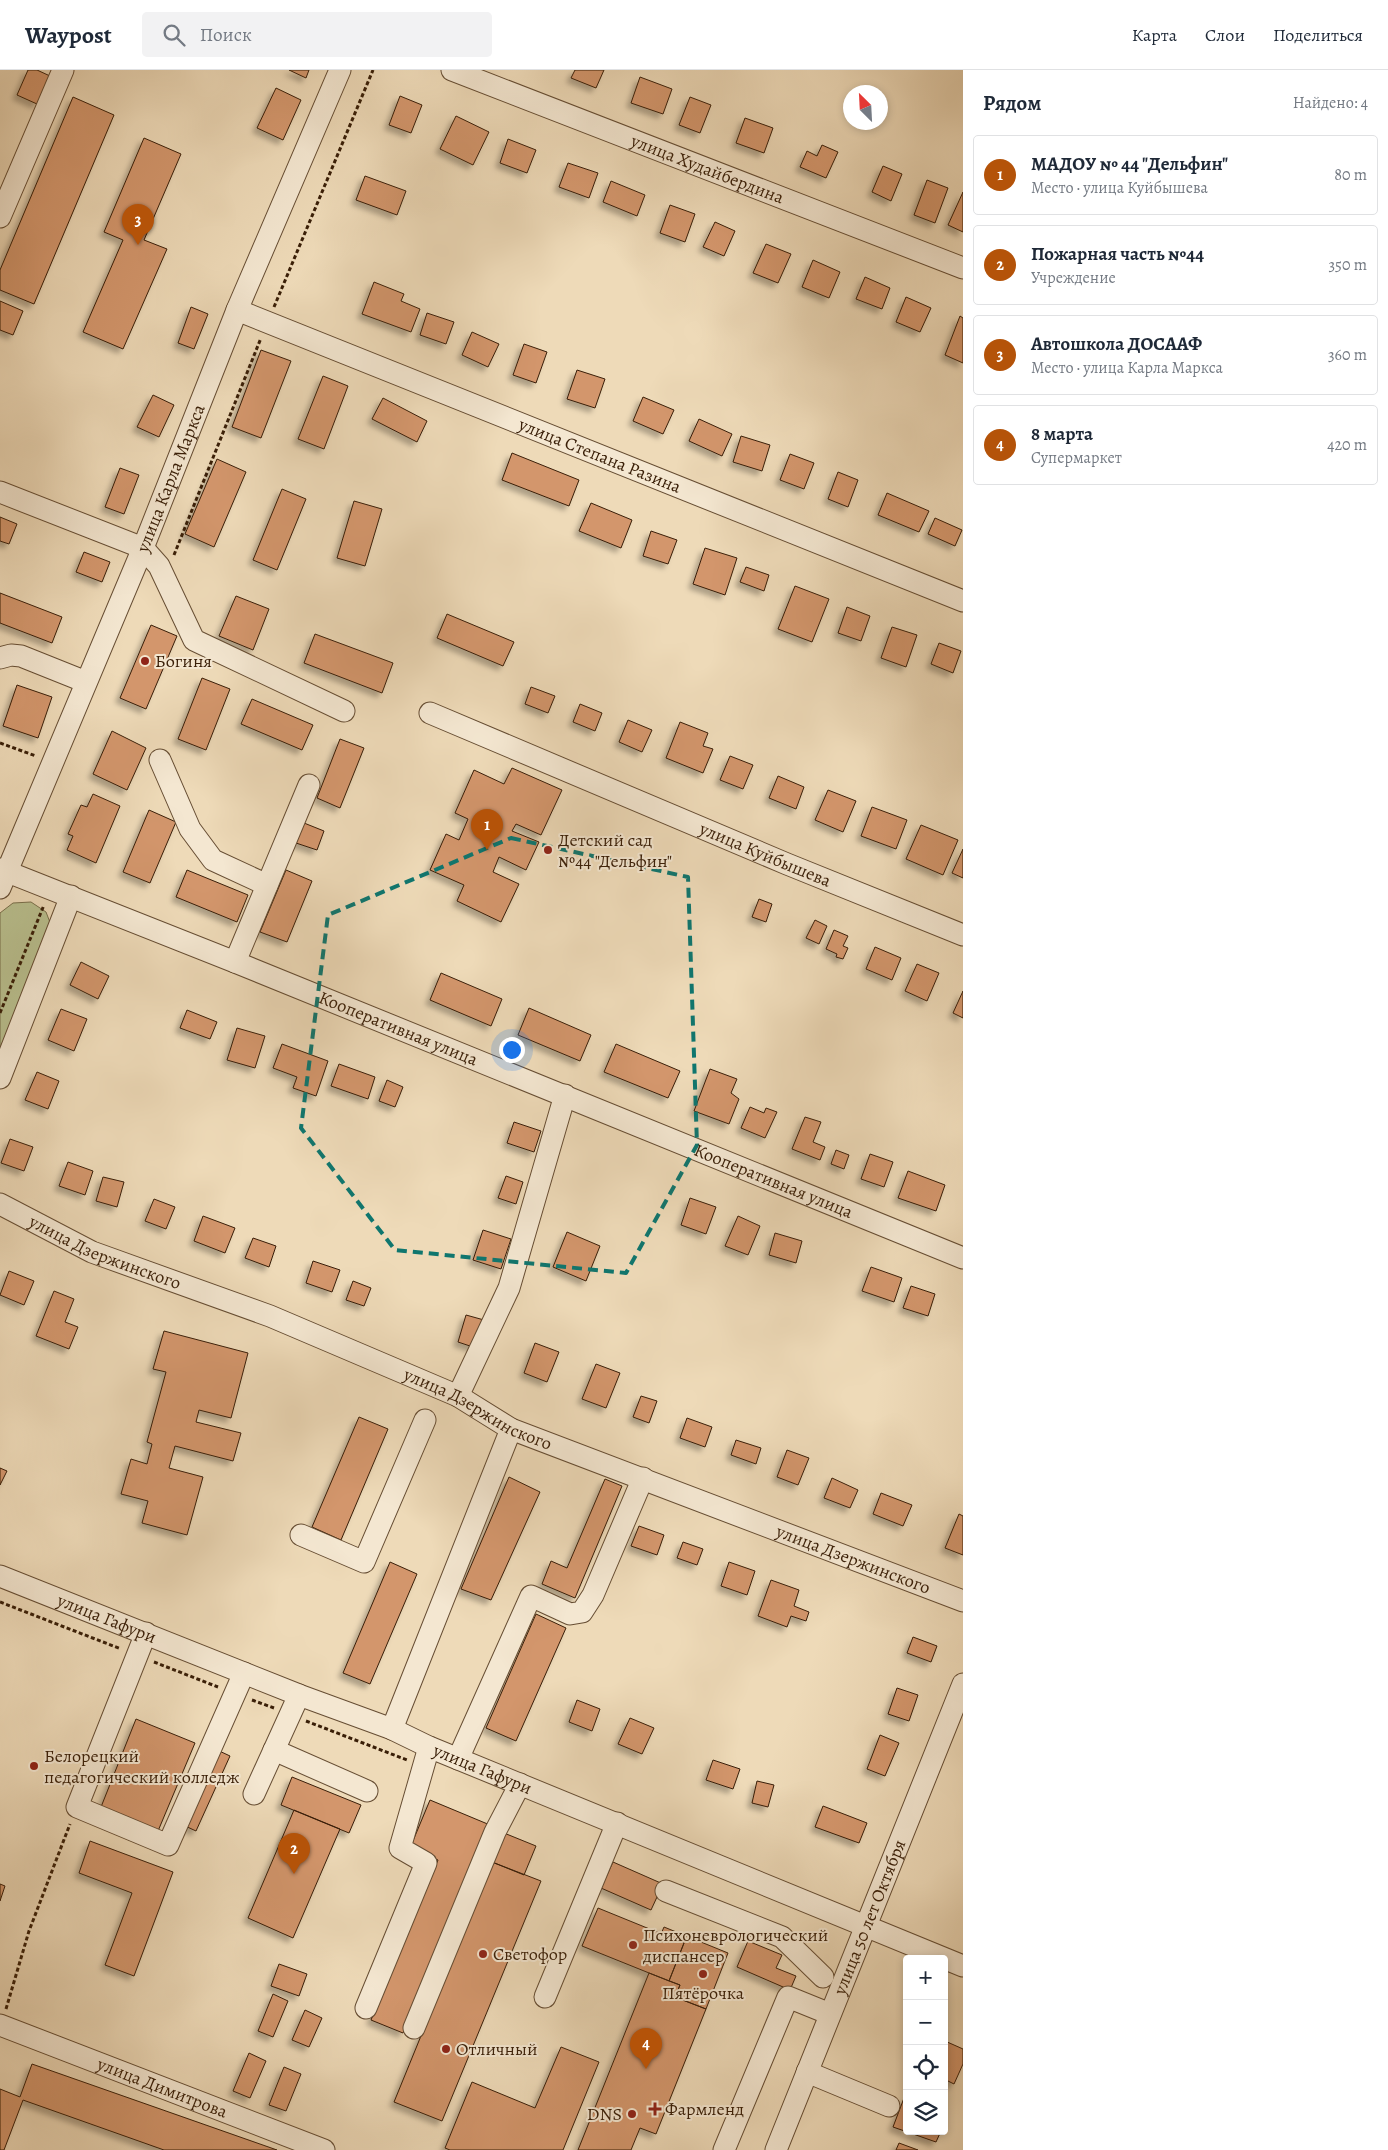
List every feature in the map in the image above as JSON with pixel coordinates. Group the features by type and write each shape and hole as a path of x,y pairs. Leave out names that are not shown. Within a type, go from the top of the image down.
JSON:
{"street":[{"path":"0,217 6,188 63,70"},
{"name":"улица Карла Маркса","path":"2,876 143,548 237,310 340,70"},
{"name":"улица Худайбердина","path":"452,70 963,268"},
{"name":"улица Степана Разина","path":"237,310 963,602"},
{"path":"0,492 143,548 159,566 194,640 344,711"},
{"path":"0,658 11,655 21,656 86,682"},
{"name":"улица Куйбышева","path":"430,713 787,864 963,935"},
{"path":"160,760 190,829 213,860 267,885"},
{"path":"235,962 309,784"},
{"name":"Кооперативная улица","path":"2,876 72,896 963,1258"},
{"path":"0,1078 72,896"},
{"path":"458,1396 509,1288 565,1095"},
{"name":"улица Дзержинского","path":"0,1204 92,1252 270,1316 458,1396 511,1429 963,1601"},
{"path":"301,1535 364,1562 425,1420"},
{"path":"392,1729 511,1429"},
{"path":"458,1759 531,1596 570,1614 582,1612 594,1595 643,1478"},
{"name":"улица Гафури","path":"0,1576 298,1695 392,1729 458,1759 963,1966"},
{"path":"146,1633 77,1807 168,1845 244,1673"},
{"name":"улица 50 лет Октября","path":"776,2150 963,1684"},
{"path":"254,1794 298,1695"},
{"path":"366,2008 426,1864 400,1848 430,1747"},
{"path":"274,1750 367,1790"},
{"path":"414,2028 495,1832 520,1784"},
{"path":"545,1998 617,1823"},
{"path":"666,1891 782,1937 823,1977"},
{"path":"724,2150 788,1997 830,2014"},
{"name":"улица Димитрова","path":"2,2032 324,2150"},
{"path":"807,2072 888,2106"}],"path":[{"path":"0,743 36,756"},
{"path":"0,1013 47,898"},
{"path":"2,2032 5,2013 29,1931 57,1854 77,1807"}],"highlighted area":[{"path":"511,838 688,877 697,1145 626,1273 395,1250 301,1128 328,915"}],"green space":[{"path":"31,902 46,912 51,925 0,1050 0,913 13,903"}],"building":[{"path":"28,70 37,70 50,76 37,104 17,95"},
{"path":"289,70 309,70 306,78"},
{"path":"575,70 604,70 596,88 571,78"},
{"path":"640,77 672,89 663,114 631,103"},
{"path":"276,88 301,100 283,140 257,128"},
{"path":"400,96 422,105 411,133 389,125"},
{"path":"73,97 114,115 34,304 0,290 0,270"},
{"path":"690,97 711,105 700,133 679,125"},
{"path":"456,116 489,132 473,165 440,149"},
{"path":"745,118 773,128 764,153 736,143"},
{"path":"144,138 181,154 144,240 167,249 123,349 83,332 123,240 104,232"},
{"path":"508,139 536,150 527,173 500,163"},
{"path":"822,145 838,152 826,178 800,167 807,151 817,156"},
{"path":"568,163 598,173 589,198 559,187"},
{"path":"883,166 902,174 891,201 872,192"},
{"path":"365,176 406,191 397,215 356,200"},
{"path":"927,180 948,188 935,223 914,215"},
{"path":"611,181 645,195 637,216 603,202"},
{"path":"963,192 963,232 948,225"},
{"path":"670,205 695,214 685,242 660,233"},
{"path":"715,222 735,231 724,256 703,247"},
{"path":"766,244 791,254 778,283 753,273"},
{"path":"813,260 840,272 829,298 802,287"},
{"path":"865,277 890,288 882,309 856,299"},
{"path":"374,282 404,294 401,301 420,309 411,332 362,314"},
{"path":"906,297 931,308 920,332 896,322"},
{"path":"0,301 23,311 13,335 0,330"},
{"path":"191,307 208,314 194,349 178,343"},
{"path":"427,313 454,322 446,344 420,335"},
{"path":"960,316 963,318 963,363 945,355"},
{"path":"472,332 499,344 488,367 462,355"},
{"path":"524,344 547,352 536,383 513,375"},
{"path":"261,350 291,361 261,438 232,427"},
{"path":"577,370 605,379 595,408 567,399"},
{"path":"323,376 348,386 324,449 298,439"},
{"path":"153,395 174,405 159,437 137,427"},
{"path":"643,397 674,410 663,434 633,421"},
{"path":"383,398 427,421 417,442 372,419"},
{"path":"699,419 732,434 722,456 689,441"},
{"path":"741,436 770,445 762,471 733,462"},
{"path":"512,453 579,480 569,506 502,480"},
{"path":"790,454 814,463 804,489 780,480"},
{"path":"217,459 246,472 214,547 185,534"},
{"path":"120,468 139,475 124,514 105,507"},
{"path":"838,472 858,480 848,507 828,499"},
{"path":"282,489 306,499 277,570 253,560"},
{"path":"887,493 929,511 919,532 878,515"},
{"path":"354,501 382,509 365,566 337,558"},
{"path":"591,503 632,520 621,548 579,531"},
{"path":"0,517 17,524 9,544 0,541"},
{"path":"935,518 962,530 955,546 928,534"},
{"path":"651,531 677,540 668,564 643,556"},
{"path":"705,548 737,558 725,595 693,584"},
{"path":"84,552 110,562 102,582 76,572"},
{"path":"746,567 769,575 764,591 740,582"},
{"path":"795,586 829,599 812,642 778,629"},
{"path":"0,593 62,617 52,643 0,623"},
{"path":"236,596 269,609 253,650 219,636"},
{"path":"847,607 870,616 861,641 838,633"},
{"path":"447,614 514,642 503,666 437,638"},
{"path":"151,625 177,636 146,709 120,698"},
{"path":"892,627 917,635 906,667 881,658"},
{"path":"315,634 393,663 382,693 304,663"},
{"path":"939,643 961,651 953,673 931,664"},
{"path":"202,678 230,689 206,750 178,739"},
{"path":"17,685 52,697 38,738 3,726"},
{"path":"531,687 555,696 548,713 525,704"},
{"path":"252,699 313,725 302,750 241,724"},
{"path":"580,704 602,713 595,731 573,722"},
{"path":"628,720 652,730 642,752 619,742"},
{"path":"680,722 708,733 703,746 713,749 703,773 666,758"},
{"path":"112,731 146,748 127,790 93,774"},
{"path":"340,739 364,748 340,808 317,798"},
{"path":"730,756 753,765 743,789 720,780"},
{"path":"512,768 562,790 541,835 516,824 512,831 539,842 526,870 499,857 493,872 519,884 501,922 457,901 464,885 430,870 446,834 459,840 468,819 455,813 474,770 504,784"},
{"path":"778,776 804,787 796,809 769,798"},
{"path":"828,790 856,801 843,832 815,820"},
{"path":"93,794 120,806 96,863 67,850 73,836 68,834 81,805 87,807"},
{"path":"872,807 907,820 896,849 861,836"},
{"path":"149,810 176,822 150,883 123,872"},
{"path":"304,823 324,831 317,850 296,843"},
{"path":"921,825 958,840 943,875 906,859"},
{"path":"963,849 963,878 952,873"},
{"path":"187,870 248,895 237,922 176,897"},
{"path":"286,870 312,881 287,942 260,932"},
{"path":"759,899 772,904 766,922 752,917"},
{"path":"815,920 827,926 819,944 806,938"},
{"path":"834,930 848,936 843,946 848,948 843,959 836,957 837,954 826,949"},
{"path":"875,947 901,958 892,980 866,969"},
{"path":"81,962 109,976 98,999 70,985"},
{"path":"917,964 939,973 927,1001 905,991"},
{"path":"441,973 502,999 491,1026 430,1000"},
{"path":"963,991 963,1018 953,1013"},
{"path":"529,1008 591,1035 580,1061 518,1035"},
{"path":"61,1009 87,1019 74,1051 48,1040"},
{"path":"187,1010 217,1022 210,1039 180,1028"},
{"path":"237,1028 265,1036 255,1068 227,1060"},
{"path":"282,1044 328,1061 316,1096 293,1088 297,1077 273,1068"},
{"path":"616,1044 680,1071 668,1098 604,1072"},
{"path":"339,1064 375,1077 368,1099 331,1086"},
{"path":"710,1069 737,1079 731,1093 739,1099 729,1124 694,1111"},
{"path":"37,1072 59,1081 48,1109 25,1100"},
{"path":"387,1080 403,1087 395,1107 379,1101"},
{"path":"750,1107 764,1113 766,1108 777,1112 765,1138 741,1128"},
{"path":"805,1117 821,1122 813,1142 825,1147 820,1160 792,1149"},
{"path":"514,1122 541,1131 534,1152 507,1143"},
{"path":"10,1139 33,1147 24,1171 1,1163"},
{"path":"836,1150 849,1155 844,1169 831,1164"},
{"path":"870,1154 893,1162 884,1187 861,1179"},
{"path":"68,1162 93,1171 85,1195 59,1186"},
{"path":"908,1171 945,1185 936,1211 898,1198"},
{"path":"506,1176 523,1182 516,1204 498,1198"},
{"path":"103,1177 124,1182 117,1207 96,1201"},
{"path":"690,1198 716,1207 706,1234 681,1225"},
{"path":"154,1199 175,1207 166,1229 145,1221"},
{"path":"203,1216 235,1228 225,1253 194,1241"},
{"path":"738,1216 760,1226 748,1255 725,1246"},
{"path":"483,1230 511,1239 501,1269 473,1260"},
{"path":"567,1232 600,1246 586,1281 553,1267"},
{"path":"775,1233 802,1241 796,1263 769,1255"},
{"path":"253,1238 276,1246 269,1267 245,1258"},
{"path":"313,1261 340,1270 332,1292 306,1283"},
{"path":"871,1267 902,1278 894,1302 862,1291"},
{"path":"9,1271 34,1281 24,1305 0,1295"},
{"path":"353,1281 371,1288 364,1306 346,1300"},
{"path":"911,1286 935,1294 928,1316 903,1308"},
{"path":"54,1291 74,1299 65,1322 78,1327 69,1349 36,1336"},
{"path":"466,1315 484,1320 476,1348 458,1342"},
{"path":"164,1331 248,1353 231,1418 199,1410 196,1422 241,1433 233,1461 175,1446 169,1468 203,1477 187,1535 142,1523 148,1501 121,1494 131,1459 147,1464 152,1444 147,1442 166,1372 153,1369"},
{"path":"535,1343 559,1352 547,1382 524,1373"},
{"path":"596,1364 620,1373 606,1408 582,1399"},
{"path":"641,1396 657,1401 649,1423 633,1417"},
{"path":"359,1417 388,1429 341,1540 312,1527"},
{"path":"687,1418 712,1427 705,1447 680,1438"},
{"path":"736,1440 761,1448 756,1464 731,1455"},
{"path":"787,1450 809,1458 798,1485 777,1477"},
{"path":"0,1468 7,1471 0,1485"},
{"path":"509,1477 540,1492 491,1600 461,1589"},
{"path":"832,1478 858,1490 850,1508 824,1498"},
{"path":"605,1479 622,1486 575,1598 542,1584 551,1561 567,1568"},
{"path":"881,1493 912,1505 903,1526 873,1514"},
{"path":"959,1514 963,1516 963,1555 945,1548"},
{"path":"639,1526 664,1535 657,1555 631,1546"},
{"path":"683,1542 703,1549 697,1565 677,1558"},
{"path":"390,1562 417,1574 370,1684 343,1673"},
{"path":"729,1562 755,1571 747,1595 721,1586"},
{"path":"771,1580 799,1590 794,1606 809,1612 806,1621 791,1616 787,1627 758,1616"},
{"path":"536,1614 566,1628 516,1741 486,1728"},
{"path":"913,1637 937,1646 931,1662 907,1653"},
{"path":"897,1688 918,1695 909,1721 888,1714"},
{"path":"577,1700 600,1709 592,1731 569,1722"},
{"path":"630,1718 654,1728 642,1754 618,1744"},
{"path":"136,1719 195,1743 158,1831 101,1807"},
{"path":"880,1735 899,1743 885,1776 867,1769"},
{"path":"215,1749 230,1756 196,1831 181,1824"},
{"path":"713,1760 740,1769 733,1789 706,1780"},
{"path":"292,1777 361,1805 349,1833 281,1805"},
{"path":"757,1781 774,1785 768,1807 752,1803"},
{"path":"430,1800 490,1825 403,2033 371,2020 438,1860 410,1848"},
{"path":"823,1806 867,1823 859,1843 815,1827"},
{"path":"294,1810 340,1829 293,1938 248,1918"},
{"path":"504,1833 536,1846 524,1875 492,1862"},
{"path":"90,1841 173,1872 134,1976 105,1965 132,1893 79,1873"},
{"path":"492,1862 541,1881 442,2121 394,2102"},
{"path":"613,1862 663,1884 651,1910 601,1888"},
{"path":"0,1884 5,1886 0,1901"},
{"name":"Психоневрологический диспансер","path":"598,1908 684,1943 669,1981 582,1946"},
{"path":"664,1927 728,1953 706,2009 675,1997 680,1985 669,1981 684,1943 661,1934"},
{"path":"748,1941 782,1955 776,1968 796,1976 790,1990 737,1967"},
{"path":"279,1964 307,1974 299,1996 271,1986"},
{"path":"649,1973 680,1985 675,1997 706,2009 656,2134 640,2128 631,2150 578,2150"},
{"path":"273,1994 288,2001 273,2037 258,2031"},
{"path":"305,2010 322,2018 309,2047 292,2040"},
{"path":"948,2042 963,2049 963,2064 954,2084 948,2081"},
{"path":"561,2047 599,2062 563,2150 450,2150 445,2148 472,2082 535,2108"},
{"path":"249,2053 266,2061 250,2098 233,2091"},
{"path":"32,2064 277,2150 164,2150 23,2100 4,2150 0,2150 0,2089 20,2097"},
{"path":"284,2067 301,2074 286,2111 269,2105"},
{"path":"903,2101 903,2130 893,2127"},
{"path":"916,2135 939,2135 936,2142"},
{"path":"899,2143 918,2150 896,2150"}],"place":[{"name":"Автошкола ДОСААФ","path":"138,245"},
{"name":"Богиня","path":"145,661"},
{"name":"МАДОУ № 44 \"Дельфин\"","path":"487,850"},
{"name":"Детский сад №44 \"Дельфин\"","path":"548,850"},
{"name":"Белорецкий педагогический колледж","path":"34,1766"},
{"name":"Пожарная часть №44","path":"294,1874"},
{"name":"Психоневрологический диспансер","path":"633,1945"},
{"name":"Светофор","path":"483,1954"},
{"name":"Пятёрочка","path":"703,1974"},
{"name":"Отличный","path":"446,2049"},
{"name":"8 марта","path":"646,2069"},
{"name":"Фармленд","path":"655,2109"},
{"name":"DNS","path":"632,2114"}]}
